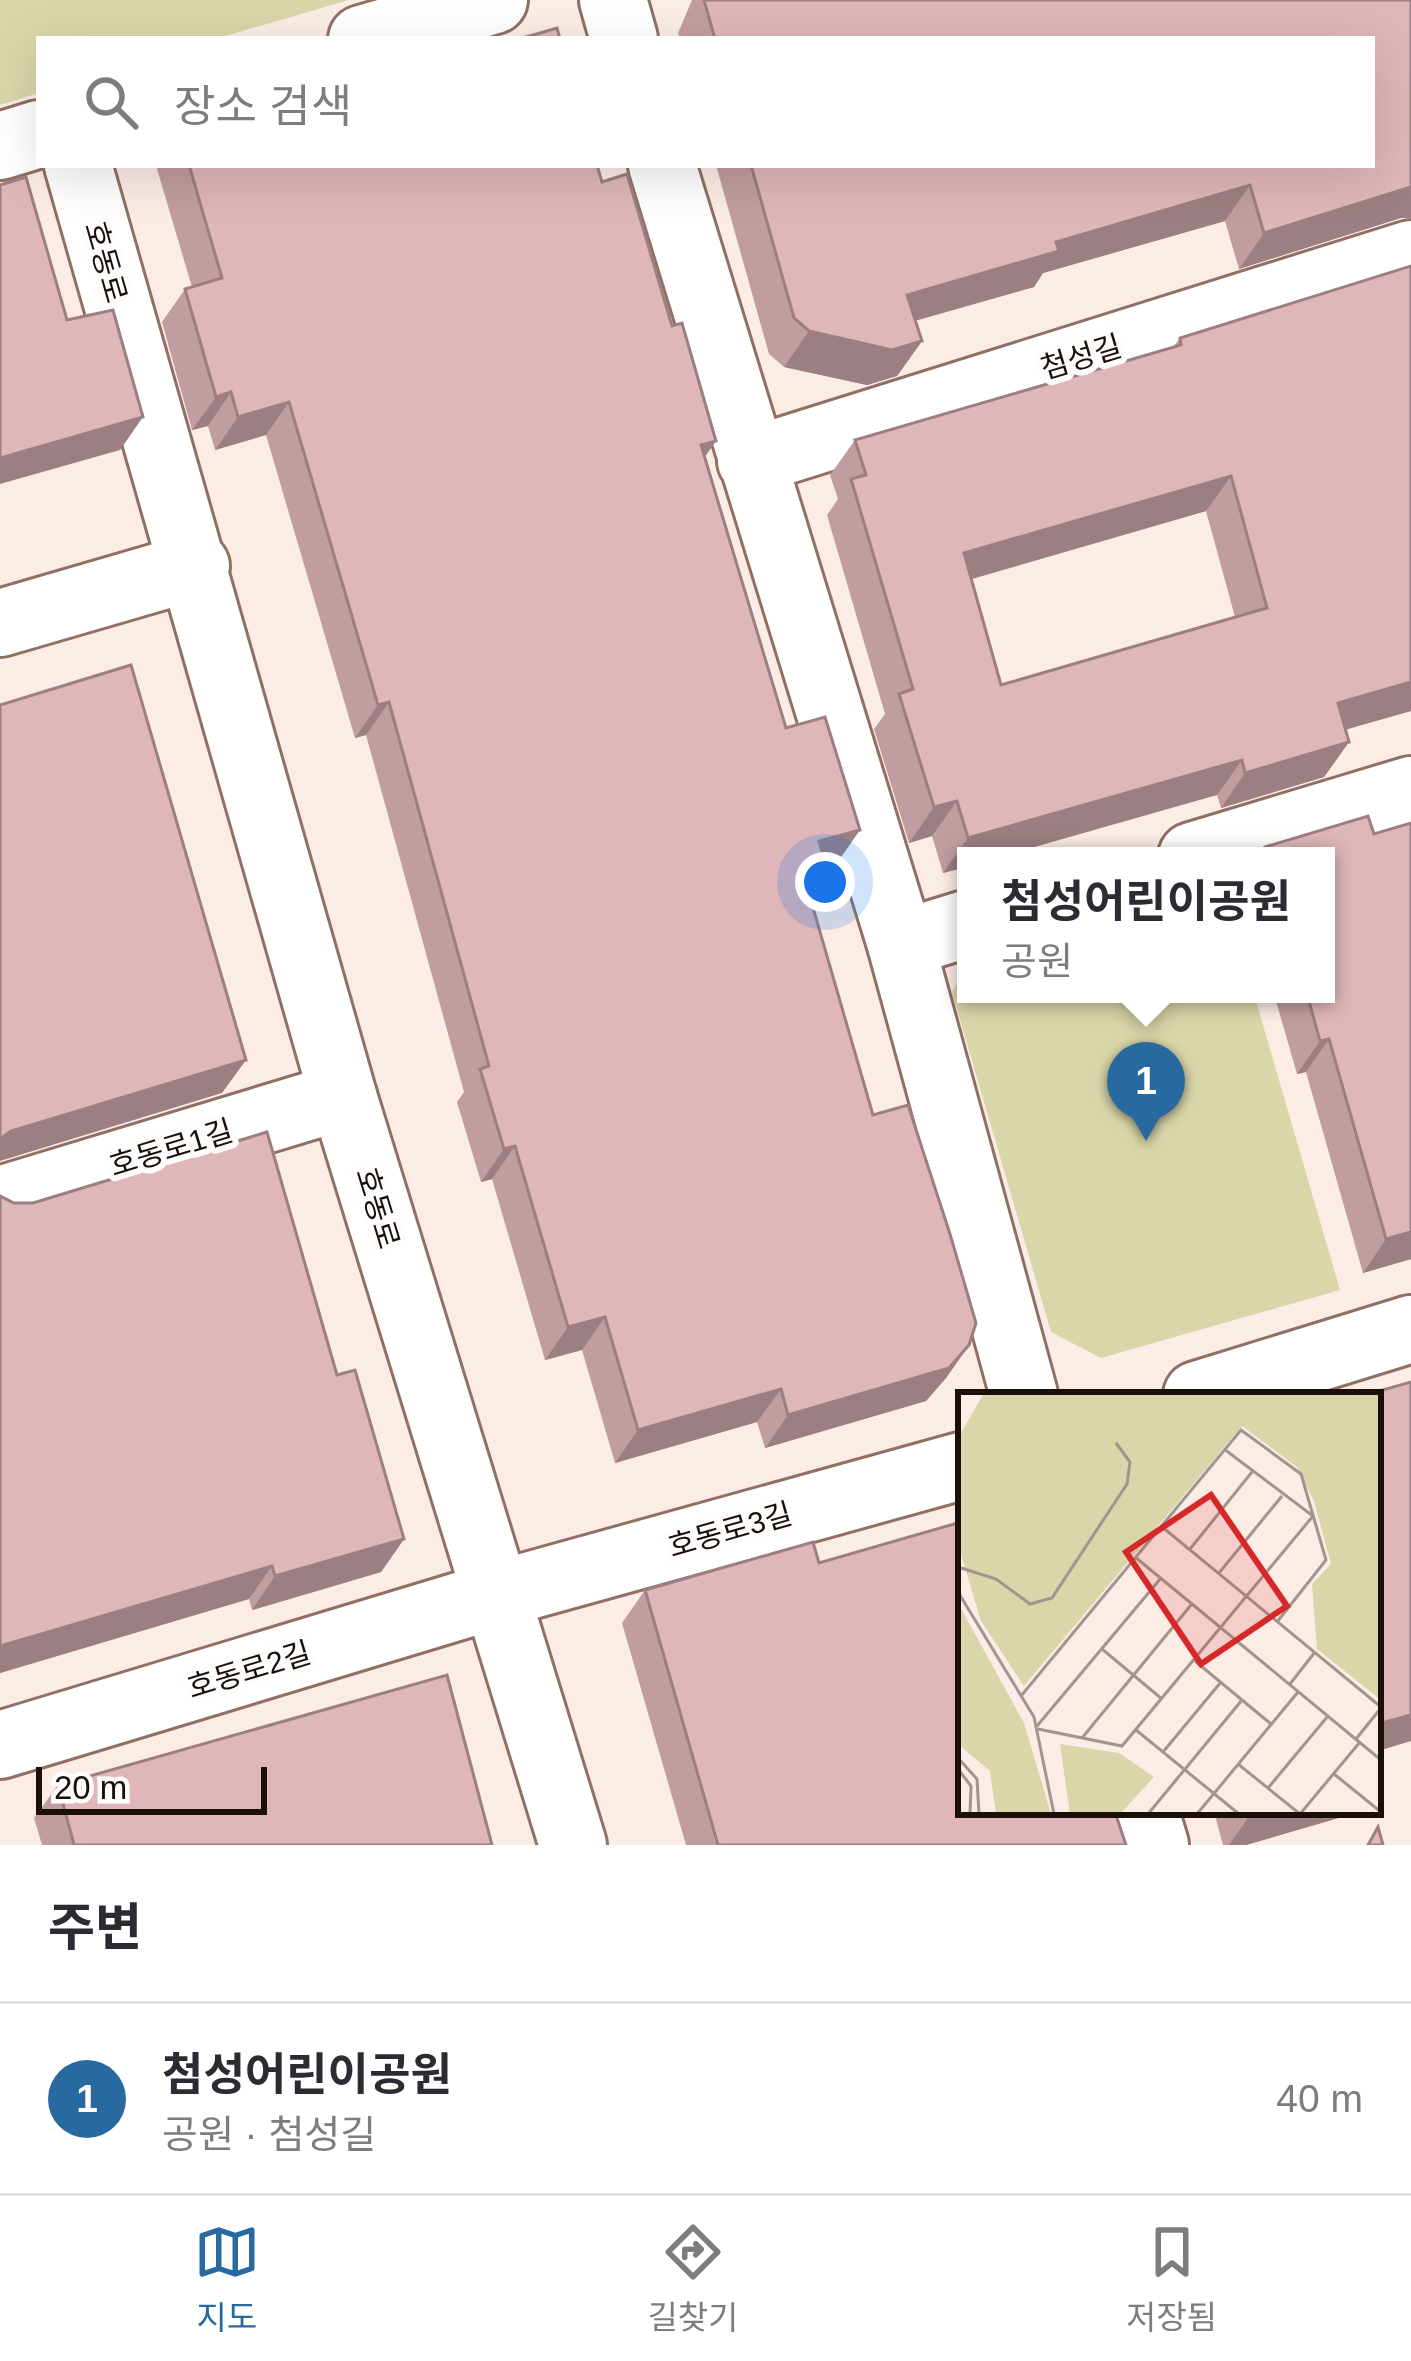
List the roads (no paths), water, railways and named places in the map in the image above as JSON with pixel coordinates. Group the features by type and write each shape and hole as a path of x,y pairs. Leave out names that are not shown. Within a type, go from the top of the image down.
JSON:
{"street":[{"path":"372,36 494,0"},
{"path":"613,0 623,36"},
{"path":"0,146 36,135"},
{"name":"호동로","path":"79,168 196,566 343,1096 574,1845"},
{"path":"663,168 901,944 1023,1392"},
{"name":"첨성길","path":"752,461 1411,254"},
{"path":"0,622 196,566"},
{"path":"1222,847 1411,790"},
{"path":"901,944 957,927"},
{"name":"호동로1길","path":"0,1200 343,1096"},
{"path":"1207,1392 1411,1329"},
{"name":"호동로3길","path":"499,1594 958,1467"},
{"name":"호동로2길","path":"0,1745 499,1594"},
{"path":"1146,1815 1155,1845"}],"place":[{"name":"첨성어린이공원","path":"1146,1141"}]}
